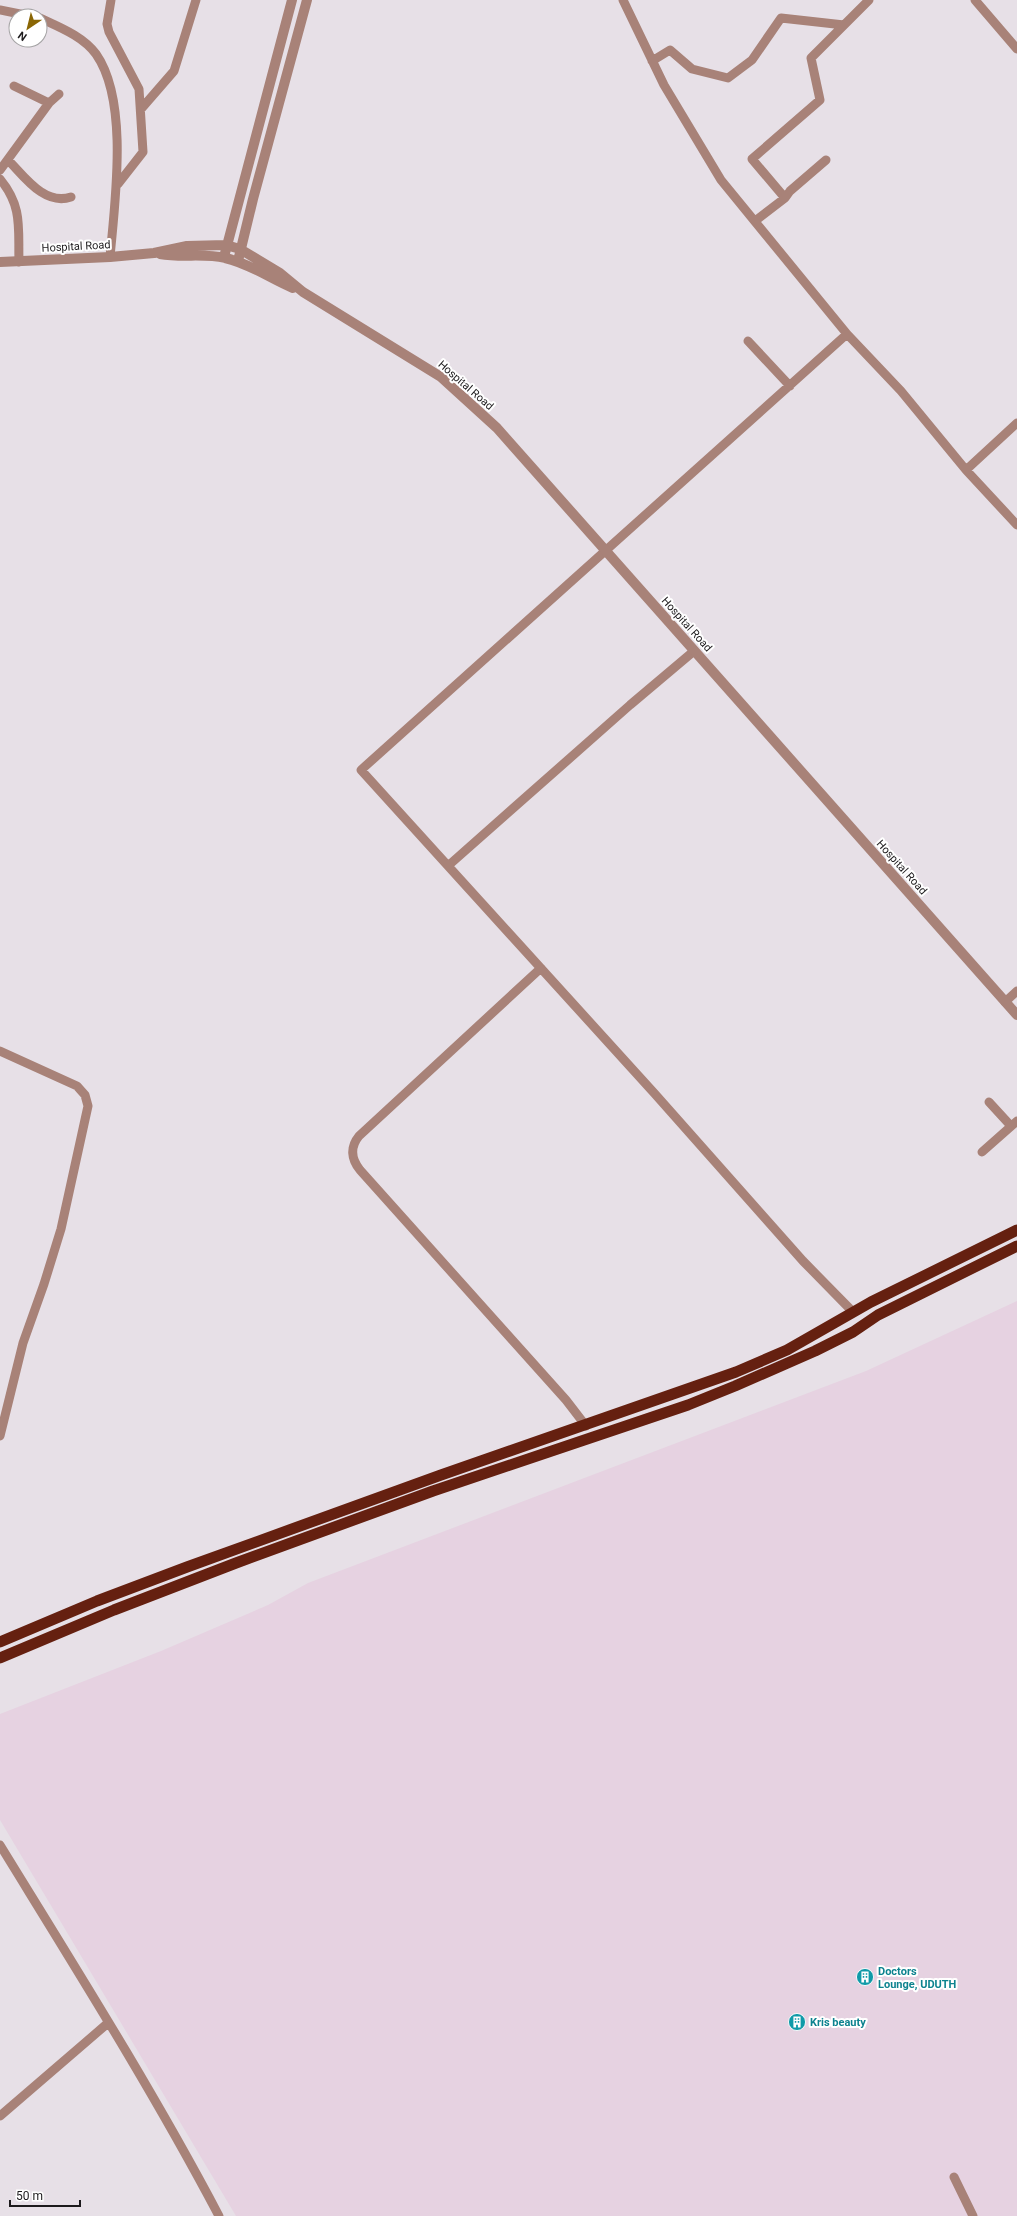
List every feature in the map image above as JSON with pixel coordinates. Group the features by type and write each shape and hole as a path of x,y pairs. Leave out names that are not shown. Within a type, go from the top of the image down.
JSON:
{"highway":[{"path":"0,1642 97,1601 188,1567 441,1475 586,1426 765,1360 787,1350 853,1312 1017,1230"},
{"path":"0,1658 114,1610 258,1555 433,1491 688,1405 735,1386 821,1348 853,1332 878,1316 1017,1246"}],"street":[{"path":"111,0 106,24 139,89 143,152 118,184"},
{"path":"141,109 174,72 196,0"},
{"path":"224,257 292,0"},
{"path":"238,262 252,199 307,0"},
{"path":"623,0 652,61 680,112 721,180 847,334 901,391 966,470 1017,524"},
{"path":"785,198 752,159 820,100 811,58 869,0"},
{"path":"975,0 1017,49"},
{"path":"652,61 670,50 692,69 728,78 752,60 781,18 844,25"},
{"path":"48,22 82,40 96,54 109,79 115,97 118,184 110,257"},
{"path":"14,86 49,103"},
{"path":"0,170 49,103 59,94"},
{"path":"8,160 46,196 56,199 70,197"},
{"path":"755,221 785,198 790,190 826,160"},
{"path":"0,178 10,191 17,208 19,262"},
{"path":"239,196 252,199"},
{"path":"154,252 187,246 226,245 240,249 280,273 303,292"},
{"path":"154,252 171,256 224,257 303,292"},
{"name":"Hospital Road","path":"0,262 110,257 154,252"},
{"name":"Hospital Road","path":"303,292 441,377 469,400 497,428 1017,1015"},
{"path":"847,334 361,770 656,1094 803,1261 853,1312"},
{"path":"748,341 790,386"},
{"path":"966,470 1017,423"},
{"path":"449,865 624,710 694,651"},
{"path":"541,968 359,1136 353,1146 353,1157 360,1170 566,1400 586,1426"},
{"path":"1005,1002 1017,991"},
{"path":"0,1051 78,1086 85,1095 88,1106 61,1229 44,1284 23,1343 0,1436"},
{"path":"982,1152 1014,1123 989,1102"},
{"path":"0,1845 108,2023 219,2216"},
{"path":"0,2116 108,2023"},
{"path":"954,2177 973,2216"}],"shaded area":[{"path":"1017,1301 1017,2216 236,2216 0,1820 0,1714 161,1651 268,1605 308,1583 866,1371"}],"place":[{"name":"Doctors Lounge, UDUTH","path":"865,1977"},
{"name":"Kris beauty","path":"797,2022"}]}
